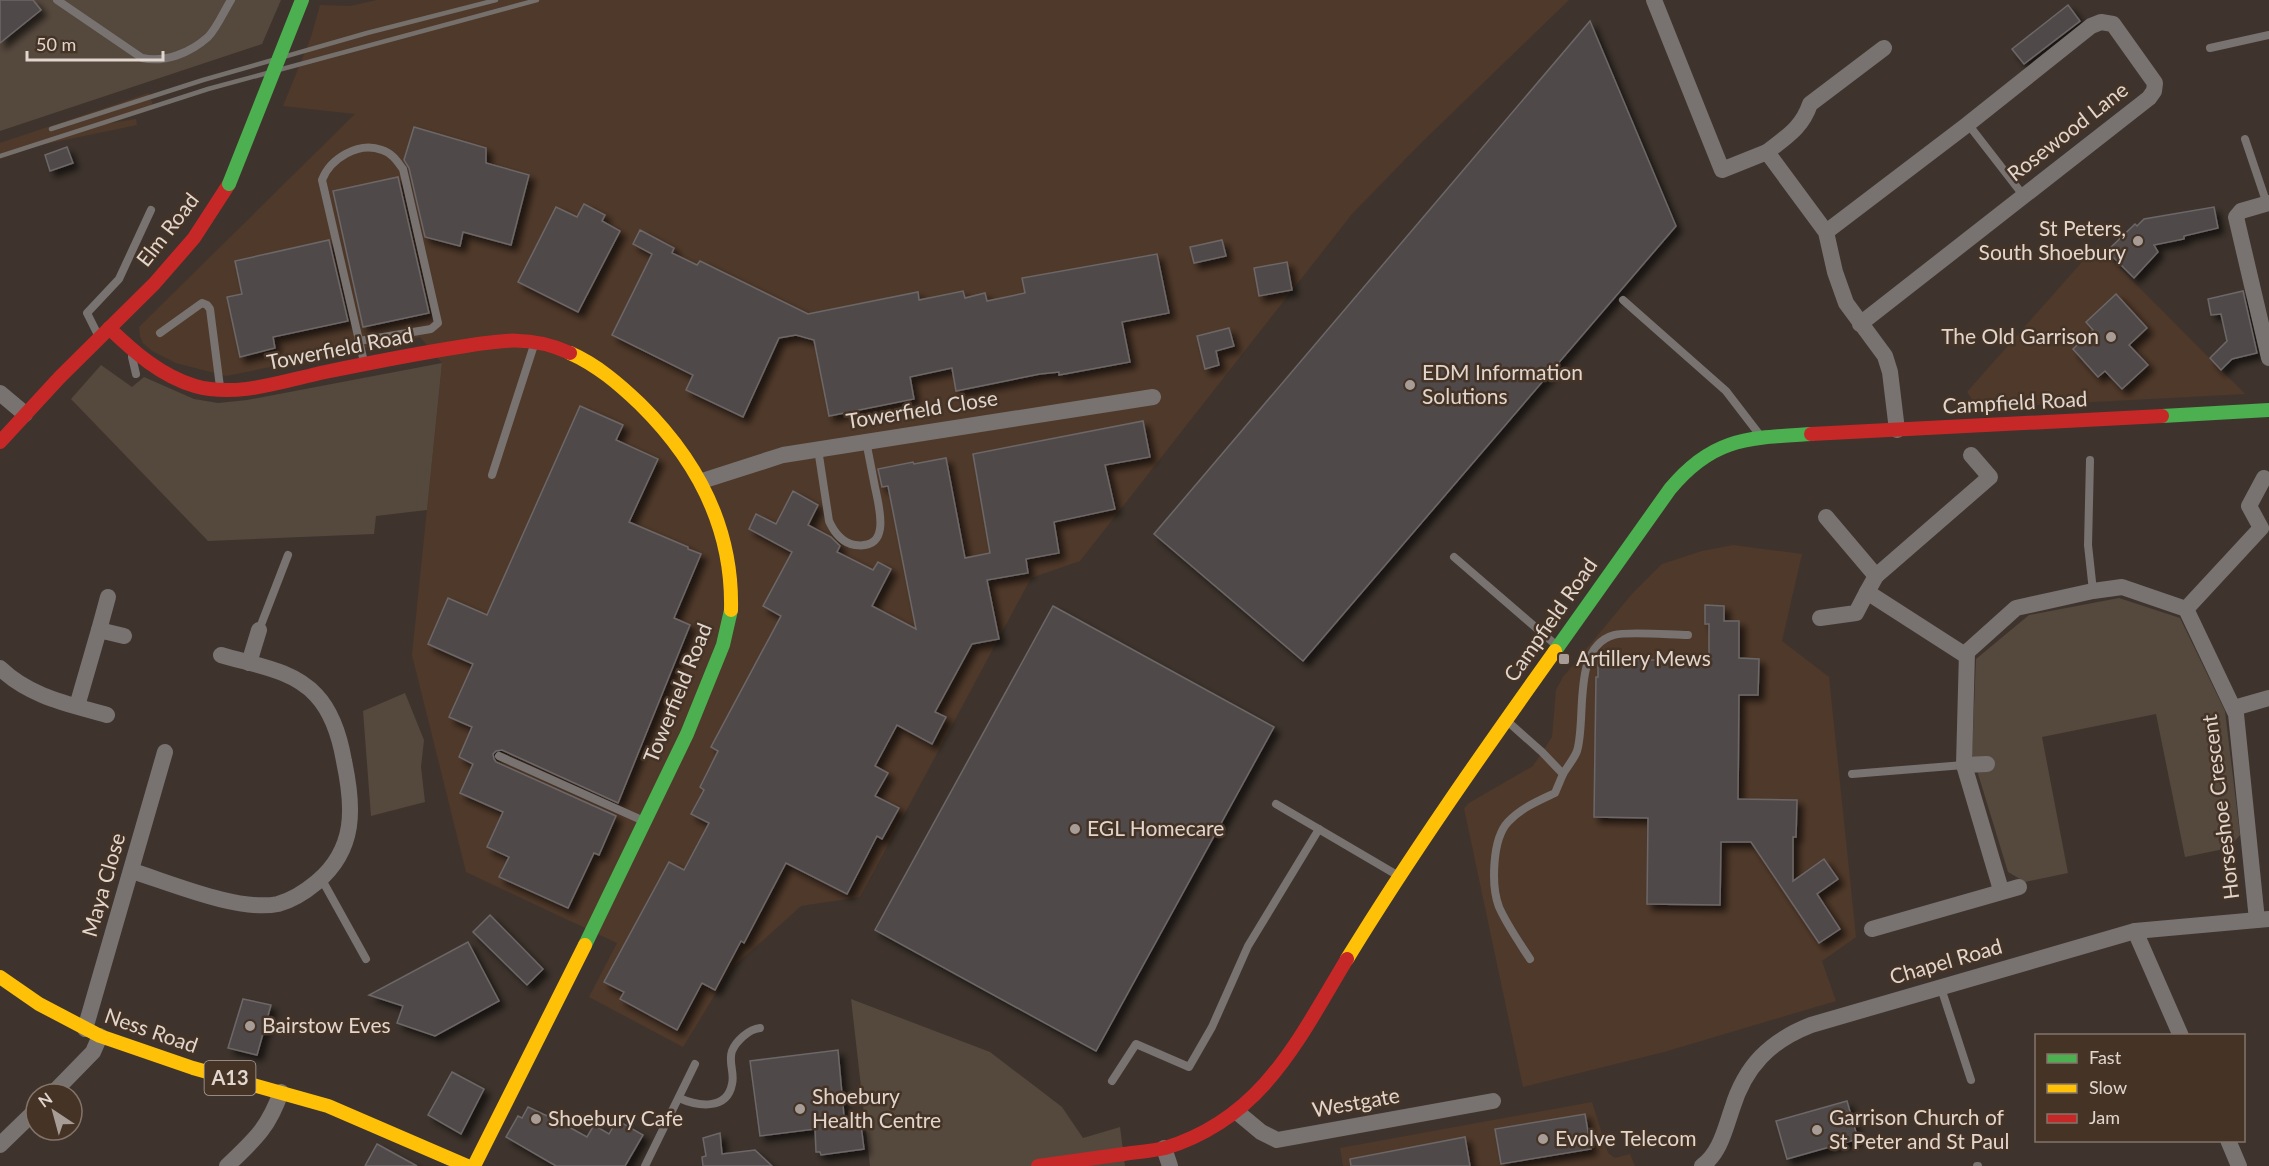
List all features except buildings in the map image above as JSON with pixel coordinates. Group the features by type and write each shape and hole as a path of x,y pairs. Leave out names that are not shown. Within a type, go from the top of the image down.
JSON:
{"street":[{"name":"Elm Road","path":"0,442 154,284 194,238 229,184 302,0"},
{"path":"1654,0 1722,170 1767,152 1796,129 1805,118 1810,104 1884,48"},
{"name":"Rosewood Lane","path":"1826,232 1968,124 2091,26 2101,22 2113,24 2155,83 2154,91 2149,98 1860,324"},
{"path":"1767,152 1826,232 1839,289 1860,324 1885,356 1890,372 1897,430"},
{"path":"2268,204 2241,212 2236,217 2265,320 2269,358"},
{"name":"Towerfield Road","path":"104,333 129,347 158,371 173,379 221,391 232,391 496,342 542,342 572,354 605,372 645,409 677,444 702,482 725,543 730,579 731,615 722,647 688,734 600,919 466,1165"},
{"path":"0,393 25,414"},
{"name":"Towerfield Close","path":"702,482 783,455 1153,397"},
{"name":"Campfield Road","path":"1038,1166 1164,1148 1209,1130 1237,1112 1266,1084 1287,1058 1398,876 1506,719 1684,471 1694,462 1721,446 1761,437 2269,410"},
{"path":"1820,618 1856,613 1876,576 1990,477 1971,455"},
{"path":"2001,890 1964,765 1965,656 1967,652 2016,608 2093,591 2122,587 2186,609 2265,531 2249,506 2264,478"},
{"path":"1826,517 1876,576"},
{"path":"1867,592 1965,656"},
{"path":"77,706 108,597"},
{"name":"Horseshoe Crescent","path":"2186,609 2234,708 2263,920"},
{"path":"99,630 124,636"},
{"path":"249,663 259,630"},
{"path":"132,871 202,894 253,905 276,904 296,898 330,871 342,854 351,805 339,736 330,717 316,695 284,673 221,655"},
{"path":"0,668 25,688 38,694 107,715"},
{"path":"2234,708 2269,698"},
{"name":"Maya Close","path":"64,1082 93,1053 92,1033 132,871 165,752"},
{"path":"1964,765 1987,764"},
{"path":"1872,929 2019,886"},
{"name":"Chapel Road","path":"1710,1164 1720,1144 1740,1087 1752,1066 1788,1034 1811,1025 2135,931 2263,920"},
{"path":"2135,931 2181,1034"},
{"name":"Ness Road","path":"0,977 39,1004 92,1033 193,1068 328,1106 466,1165"},
{"path":"227,1166 263,1130 272,1116 281,1092"},
{"name":"Westgate","path":"1237,1112 1261,1132 1277,1140 1492,1101"},
{"path":"0,1145 24,1122"},
{"path":"2229,1142 2239,1166"},
{"path":"1164,1148 1170,1166"}],"lane":[{"path":"57,0 142,58 155,61 170,59 209,36 231,0"},
{"path":"2210,48 2269,35"},
{"path":"1968,124 2023,195"},
{"path":"2245,140 2268,204"},
{"path":"359,341 432,328 438,323 403,169 393,156 380,149 361,149 337,157 326,169 322,180 364,366"},
{"path":"104,333 87,314 119,279 151,210"},
{"path":"1623,300 1726,391 1761,437"},
{"path":"160,333 202,303 207,304 210,309 221,391"},
{"path":"492,475 536,341"},
{"path":"129,347 136,375"},
{"path":"818,449 829,521 833,530 853,545 866,545 874,541 880,532 881,519 866,441"},
{"path":"2090,460 2088,544 2093,591"},
{"path":"259,630 288,555"},
{"path":"1455,556 1558,646"},
{"path":"1530,959 1498,905 1495,872 1497,843 1506,824 1523,809 1555,793 1577,751 1584,673 1590,656 1604,639 1616,634 1688,635"},
{"path":"1506,719 1563,774"},
{"path":"499,756 646,822"},
{"path":"1852,774 1964,765"},
{"path":"1276,804 1398,876"},
{"path":"1112,1081 1136,1044 1189,1067 1212,1027 1248,946 1318,829"},
{"path":"321,878 366,959"},
{"path":"1941,987 1971,1080"},
{"path":"679,1098 694,1105 703,1105 720,1101 728,1095 732,1084 732,1051 740,1040 756,1028 760,1028"},
{"path":"645,1166 695,1064"}],"shaded area":[{"path":"0,0 281,0 262,44 0,131"},
{"path":"377,0 1569,0 1420,144 1352,214 1080,561 1031,578 860,897 801,906 730,970 683,1047 589,997 617,943 466,872 412,655 442,363 420,337 226,376 176,363 152,351 143,343 140,336 139,327 355,114 283,106 311,37 320,5 350,6"},
{"path":"149,93 154,109 105,124 136,119 137,125 36,146 0,159 0,143"},
{"path":"2097,245 2245,394 1978,408 1967,392"},
{"path":"442,363 427,510 376,516 374,534 208,541 71,399 101,365 132,387 144,377 194,399 218,403 247,400"},
{"path":"1733,545 1802,554 1782,641 1829,677 1856,937 1822,961 1836,1001 1664,1052 1523,1087 1464,808 1533,766 1552,737 1556,690 1563,677 1632,594 1662,564 1702,551"},
{"path":"2119,598 2180,618 2225,711 2240,835 2229,848 2185,857 2156,714 2042,737 2068,873 2025,882 2008,872 1972,754 1976,659 2029,615"},
{"path":"405,693 424,740 421,767 425,802 371,816 363,711"},
{"path":"851,999 990,1052 1062,1107 1083,1138 1120,1127 1125,1166 870,1166"},
{"path":"1592,1102 1608,1153 1615,1158 1630,1154 1635,1166 1343,1166 1340,1148"}],"railway":[{"path":"51,129 203,80 367,33 496,0"},
{"path":"0,156 208,89 537,0"}],"traffic: fast":[{"path":"229,184 302,0"},
{"path":"2162,416 2269,410"},
{"path":"1555,651 1670,489 1701,459 1717,450 1750,439 1811,434"},
{"path":"585,945 687,734 723,645 731,610"}],"traffic: slow":[{"path":"570,353 607,376 640,404 661,426 695,473 708,498 726,551 731,610"},
{"path":"1347,959 1422,842 1555,651"},
{"path":"474,1166 585,945"},
{"path":"0,977 39,1004 100,1036 193,1068 328,1106 467,1166"}],"traffic: jam":[{"path":"0,442 60,377 154,284 194,238 229,184"},
{"path":"109,328 159,370 195,386 227,390 260,387 375,362 488,342 529,341 556,347 570,353"},
{"path":"1811,434 2162,416"},
{"path":"1038,1166 1165,1148 1199,1135 1228,1117 1253,1096 1274,1073 1312,1018 1347,959"}],"place":[{"name":"St Peters, South Shoebury","path":"2138,241"},
{"name":"The Old Garrison","path":"2111,337"},
{"name":"EDM Information Solutions","path":"1410,385"},
{"name":"Artillery Mews","path":"1564,659"},
{"name":"EGL Homecare","path":"1075,829"},
{"name":"Bairstow Eves","path":"250,1026"},
{"name":"Shoebury Health Centre","path":"800,1109"},
{"name":"Shoebury Cafe","path":"536,1119"},
{"name":"Garrison Church of St Peter and St Paul","path":"1817,1130"},
{"name":"Evolve Telecom","path":"1543,1139"}]}
